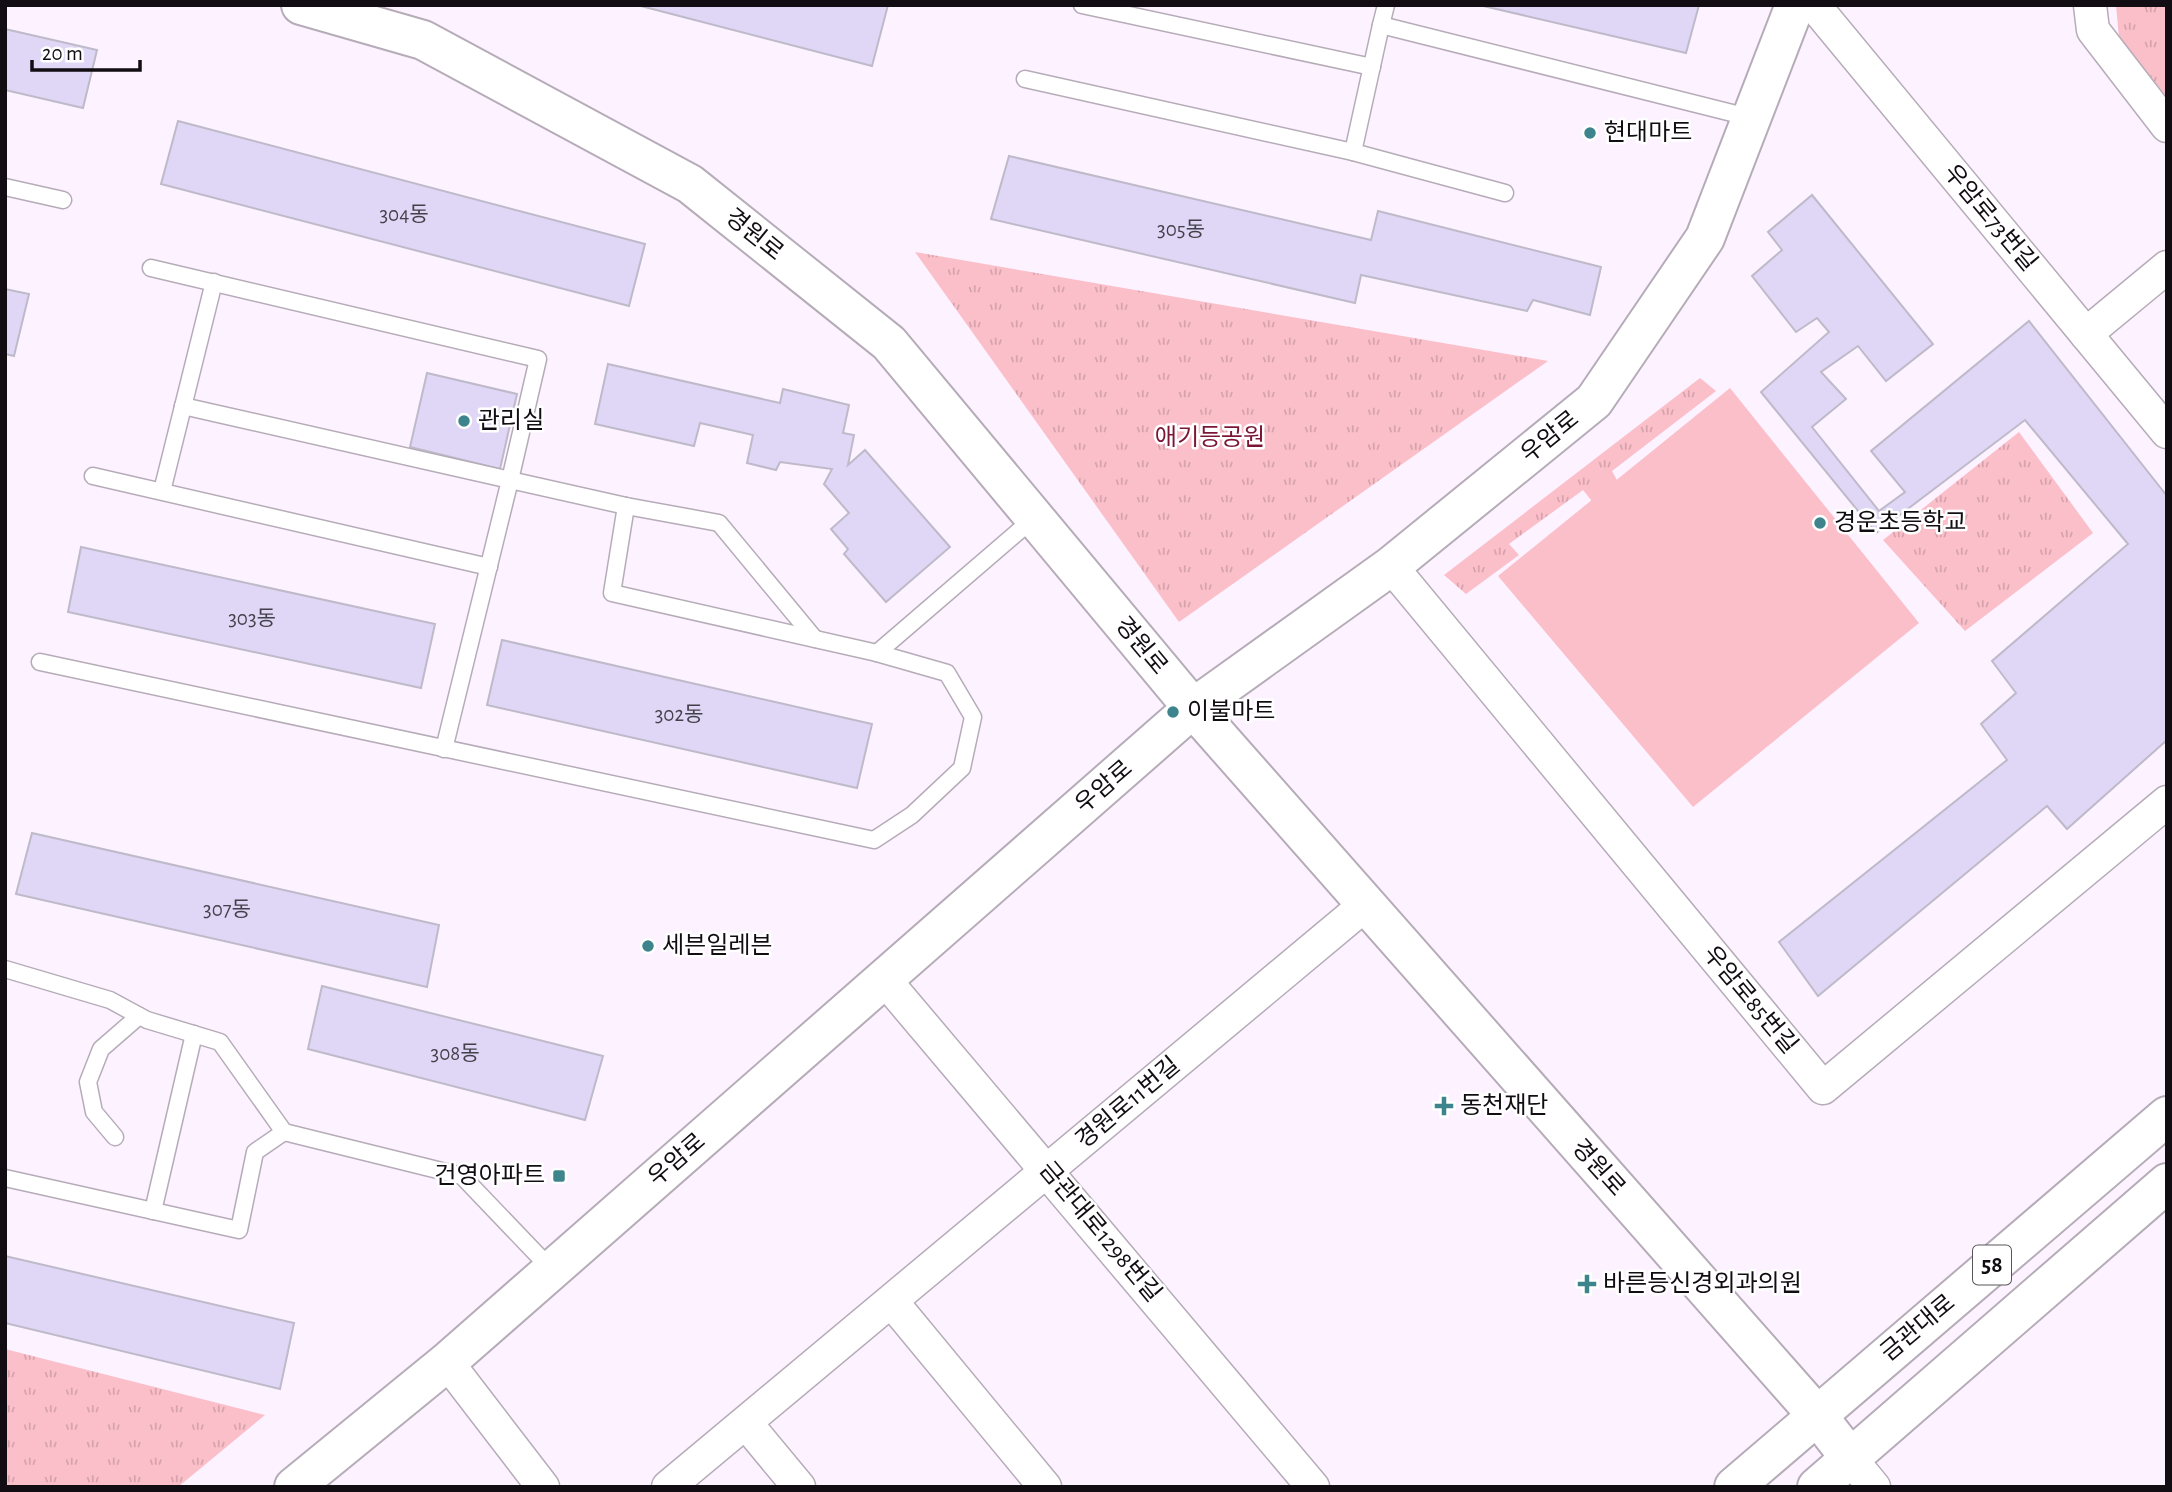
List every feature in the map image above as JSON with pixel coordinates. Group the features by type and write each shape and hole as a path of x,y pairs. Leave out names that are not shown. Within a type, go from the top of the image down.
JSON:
{"street":[{"name":"경원로","path":"301,5 423,40 690,184 889,343 1193,708 1816,1414 1862,1473"},
{"name":"우암로","path":"294,1487 447,1362 1193,708 1391,566 1594,401 1705,238 1795,5"},
{"name":"우암로73번길","path":"1814,5 2167,432"},
{"path":"2090,5 2093,30 2167,125"},
{"path":"2086,334 2167,267"},
{"name":"우암로85번길","path":"1391,566 1823,1088 2167,802"},
{"name":"경원로11번길","path":"668,1487 1365,905"},
{"name":"금관대로1298번길","path":"885,980 1048,1170 1312,1487"},
{"name":"금관대로","path":"1734,1487 2167,1116"},
{"name":"58","path":"1817,1487 1862,1473 2167,1182"},
{"path":"892,1302 1045,1487"},
{"path":"447,1362 543,1487"},
{"path":"746,1423 799,1487"}],"lane":[{"path":"1082,5 1372,67"},
{"path":"1353,152 1386,5"},
{"path":"1381,25 1752,118"},
{"path":"1025,79 1353,152 1505,193"},
{"path":"5,187 63,200"},
{"path":"151,268 538,359 444,749"},
{"path":"162,491 214,282"},
{"path":"183,406 626,506 719,523 815,639"},
{"path":"93,476 489,567"},
{"path":"40,662 874,841 912,815 962,768 973,718 947,673 877,653 612,593 626,506"},
{"path":"877,653 1034,517"},
{"path":"5,969 110,1000 139,1016 220,1042 284,1132 462,1177 551,1269"},
{"path":"115,1137 94,1112 88,1082 101,1049 139,1016"},
{"path":"153,1211 194,1034"},
{"path":"5,1178 239,1230 255,1152 284,1132"}],"green space":[{"path":"2116,5 2167,5 2167,97 2119,38"},
{"name":"애기등공원","path":"915,252 1548,361 1179,622"},
{"path":"1700,378 1716,391 1612,471 1619,484 1595,505 1583,490 1509,544 1519,555 1466,594 1444,575"},
{"path":"1730,388 1919,623 1693,807 1498,576"},
{"path":"2019,432 2093,533 1965,631 1883,540"},
{"path":"5,1349 265,1415 178,1487 5,1487"}],"building":[{"path":"637,5 888,5 872,66"},
{"path":"1479,5 1699,5 1686,53"},
{"path":"5,29 97,50 83,108 5,90"},
{"path":"178,121 645,244 629,306 161,184"},
{"path":"1009,156 1371,240 1378,211 1601,267 1590,315 1533,300 1527,311 1361,275 1355,303 991,219"},
{"path":"1812,195 1933,344 1886,381 1858,346 1821,372 1846,399 1812,427 1879,511 1905,492 1871,451 2029,321 2167,496 2167,740 2067,829 2047,806 1818,996 1779,942 2007,760 1981,724 2016,693 1992,661 2128,544 2025,420 1876,533 1761,392 1829,332 1817,318 1796,332 1752,276 1782,250 1768,232"},
{"path":"5,289 29,294 14,356 5,354"},
{"path":"608,364 780,403 783,389 849,405 843,433 854,435 848,465 865,450 950,547 886,602 844,554 848,549 831,529 849,513 824,484 832,469 780,462 776,470 747,463 753,435 700,423 694,446 595,424"},
{"name":"관리실","path":"427,373 517,394 500,469 410,447"},
{"path":"81,547 435,624 421,688 68,612"},
{"path":"502,640 872,724 857,788 487,705"},
{"path":"32,833 439,925 427,987 16,894"},
{"path":"322,986 603,1056 585,1120 308,1049"},
{"path":"5,1256 294,1323 280,1389 5,1323"}],"place":[{"name":"현대마트","path":"1590,133"},
{"name":"관리실","path":"464,421"},
{"name":"경운초등학교","path":"1820,523"},
{"name":"이불마트","path":"1173,712"},
{"name":"세븐일레븐","path":"648,946"},
{"name":"동천재단","path":"1444,1106"},
{"name":"건영아파트","path":"559,1176"},
{"name":"바른등신경외과의원","path":"1587,1284"}]}
